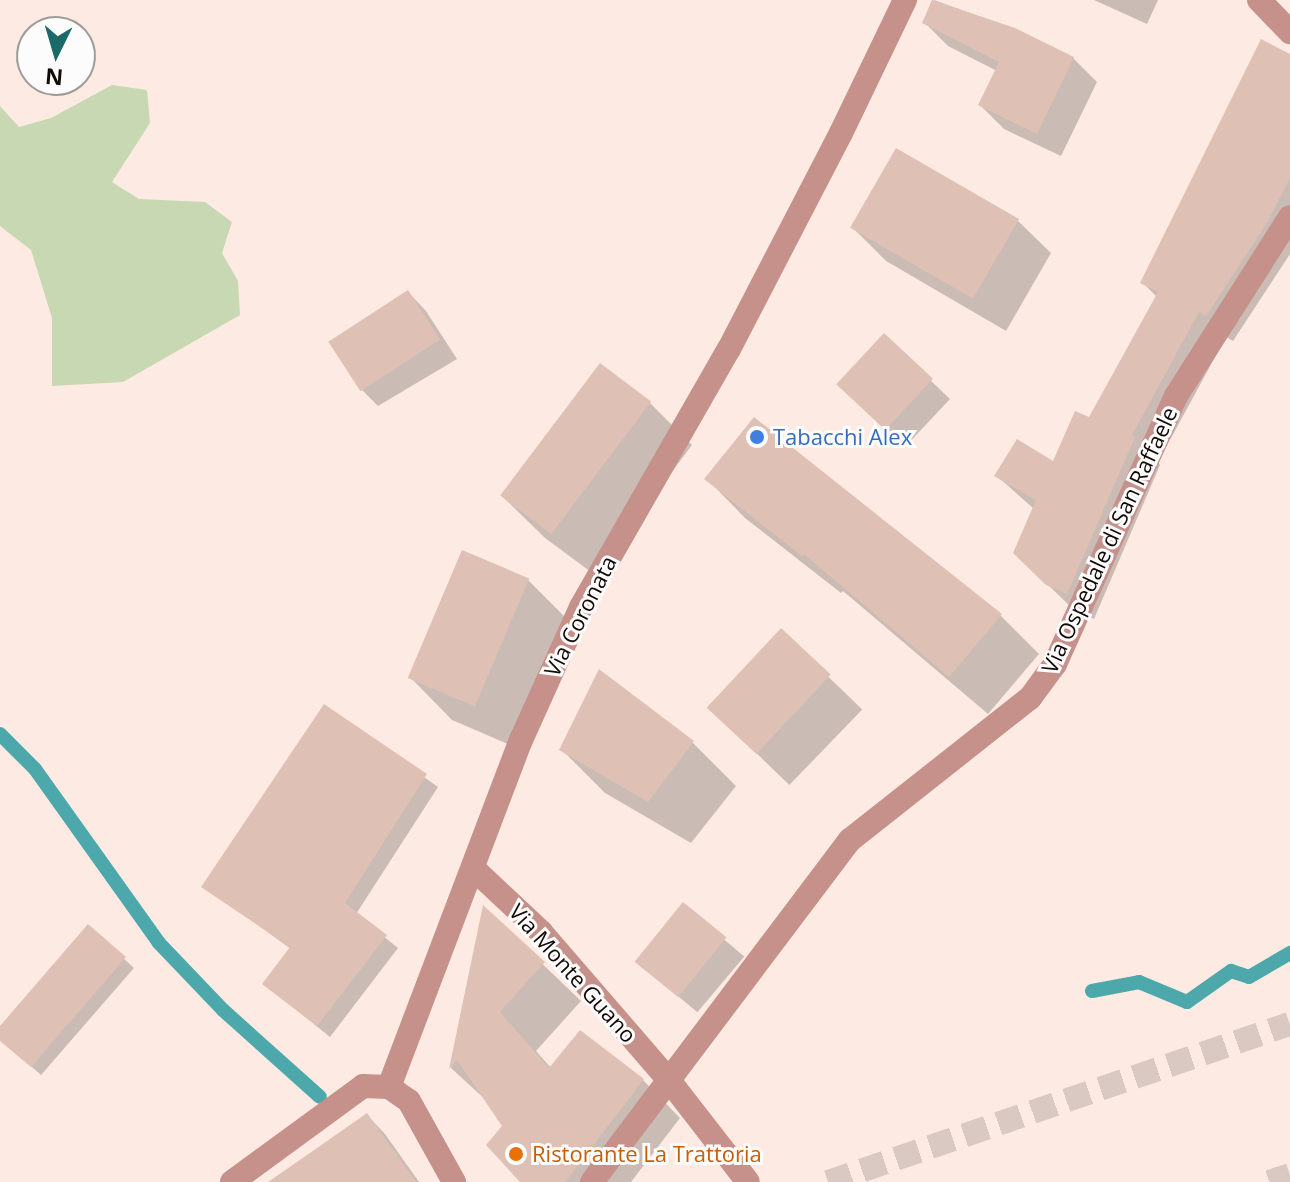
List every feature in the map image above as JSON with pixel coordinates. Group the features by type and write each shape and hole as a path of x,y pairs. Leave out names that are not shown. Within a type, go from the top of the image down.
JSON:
{"street":[{"name":"Via Coronata","path":"389,1087 475,870 521,740 581,607 729,349 841,133 905,0"},
{"path":"1259,0 1290,32"},
{"name":"Via Ospedale di San Raffaele","path":"668,1079 850,840 1030,698 1055,664 1176,396 1290,217"},
{"name":"Via Monte Guano","path":"475,870 541,932 668,1079 748,1182"},
{"path":"592,1182 668,1079"},
{"path":"232,1182 363,1086 389,1087 409,1101 454,1182"}],"green space":[{"path":"112,85 147,90 150,123 112,182 139,199 205,202 232,222 222,253 238,281 240,315 123,382 52,386 52,318 31,250 0,226 0,106 19,127 51,118"}],"building":[{"path":"932,0 1015,28 1074,57 1037,134 978,105 999,62 922,23"},
{"path":"1261,39 1290,54 1290,178 1265,226 1206,316 1199,312 1132,435 1135,437 1067,594 1046,585 1013,553 1036,500 994,476 1017,439 1053,461 1075,411 1089,417 1158,292 1140,283"},
{"path":"896,148 1019,219 973,299 850,228"},
{"path":"408,290 440,339 360,391 328,342"},
{"path":"884,333 933,379 885,430 836,384"},
{"path":"600,363 651,402 551,534 500,496"},
{"path":"754,417 1002,614 949,677 804,554 802,556 704,479"},
{"path":"462,550 529,579 475,706 408,678"},
{"path":"781,628 831,674 756,754 707,708"},
{"path":"599,669 694,741 648,802 559,750"},
{"path":"324,704 427,774 345,903 387,935 317,1026 262,984 290,947 201,887"},
{"path":"683,902 727,937 678,997 635,962"},
{"path":"483,905 545,962 500,1012 549,1068 580,1030 644,1079 565,1182 520,1182 486,1145 502,1126 457,1060 449,1069"},
{"path":"88,924 126,957 31,1067 0,1041 0,1026"},
{"path":"367,1113 416,1182 268,1182 320,1146"}],"waterway":[{"path":"0,734 35,769 159,943 223,1010 320,1097"},
{"path":"1092,991 1139,982 1187,1002 1231,971 1249,977 1290,953"}],"tunnel":[{"path":"828,1182 1290,1024"},
{"path":"1269,1182 1290,1175"}],"place":[{"name":"Tabacchi Alex","path":"757,437"},
{"name":"Ristorante La Trattoria","path":"516,1154"}]}
